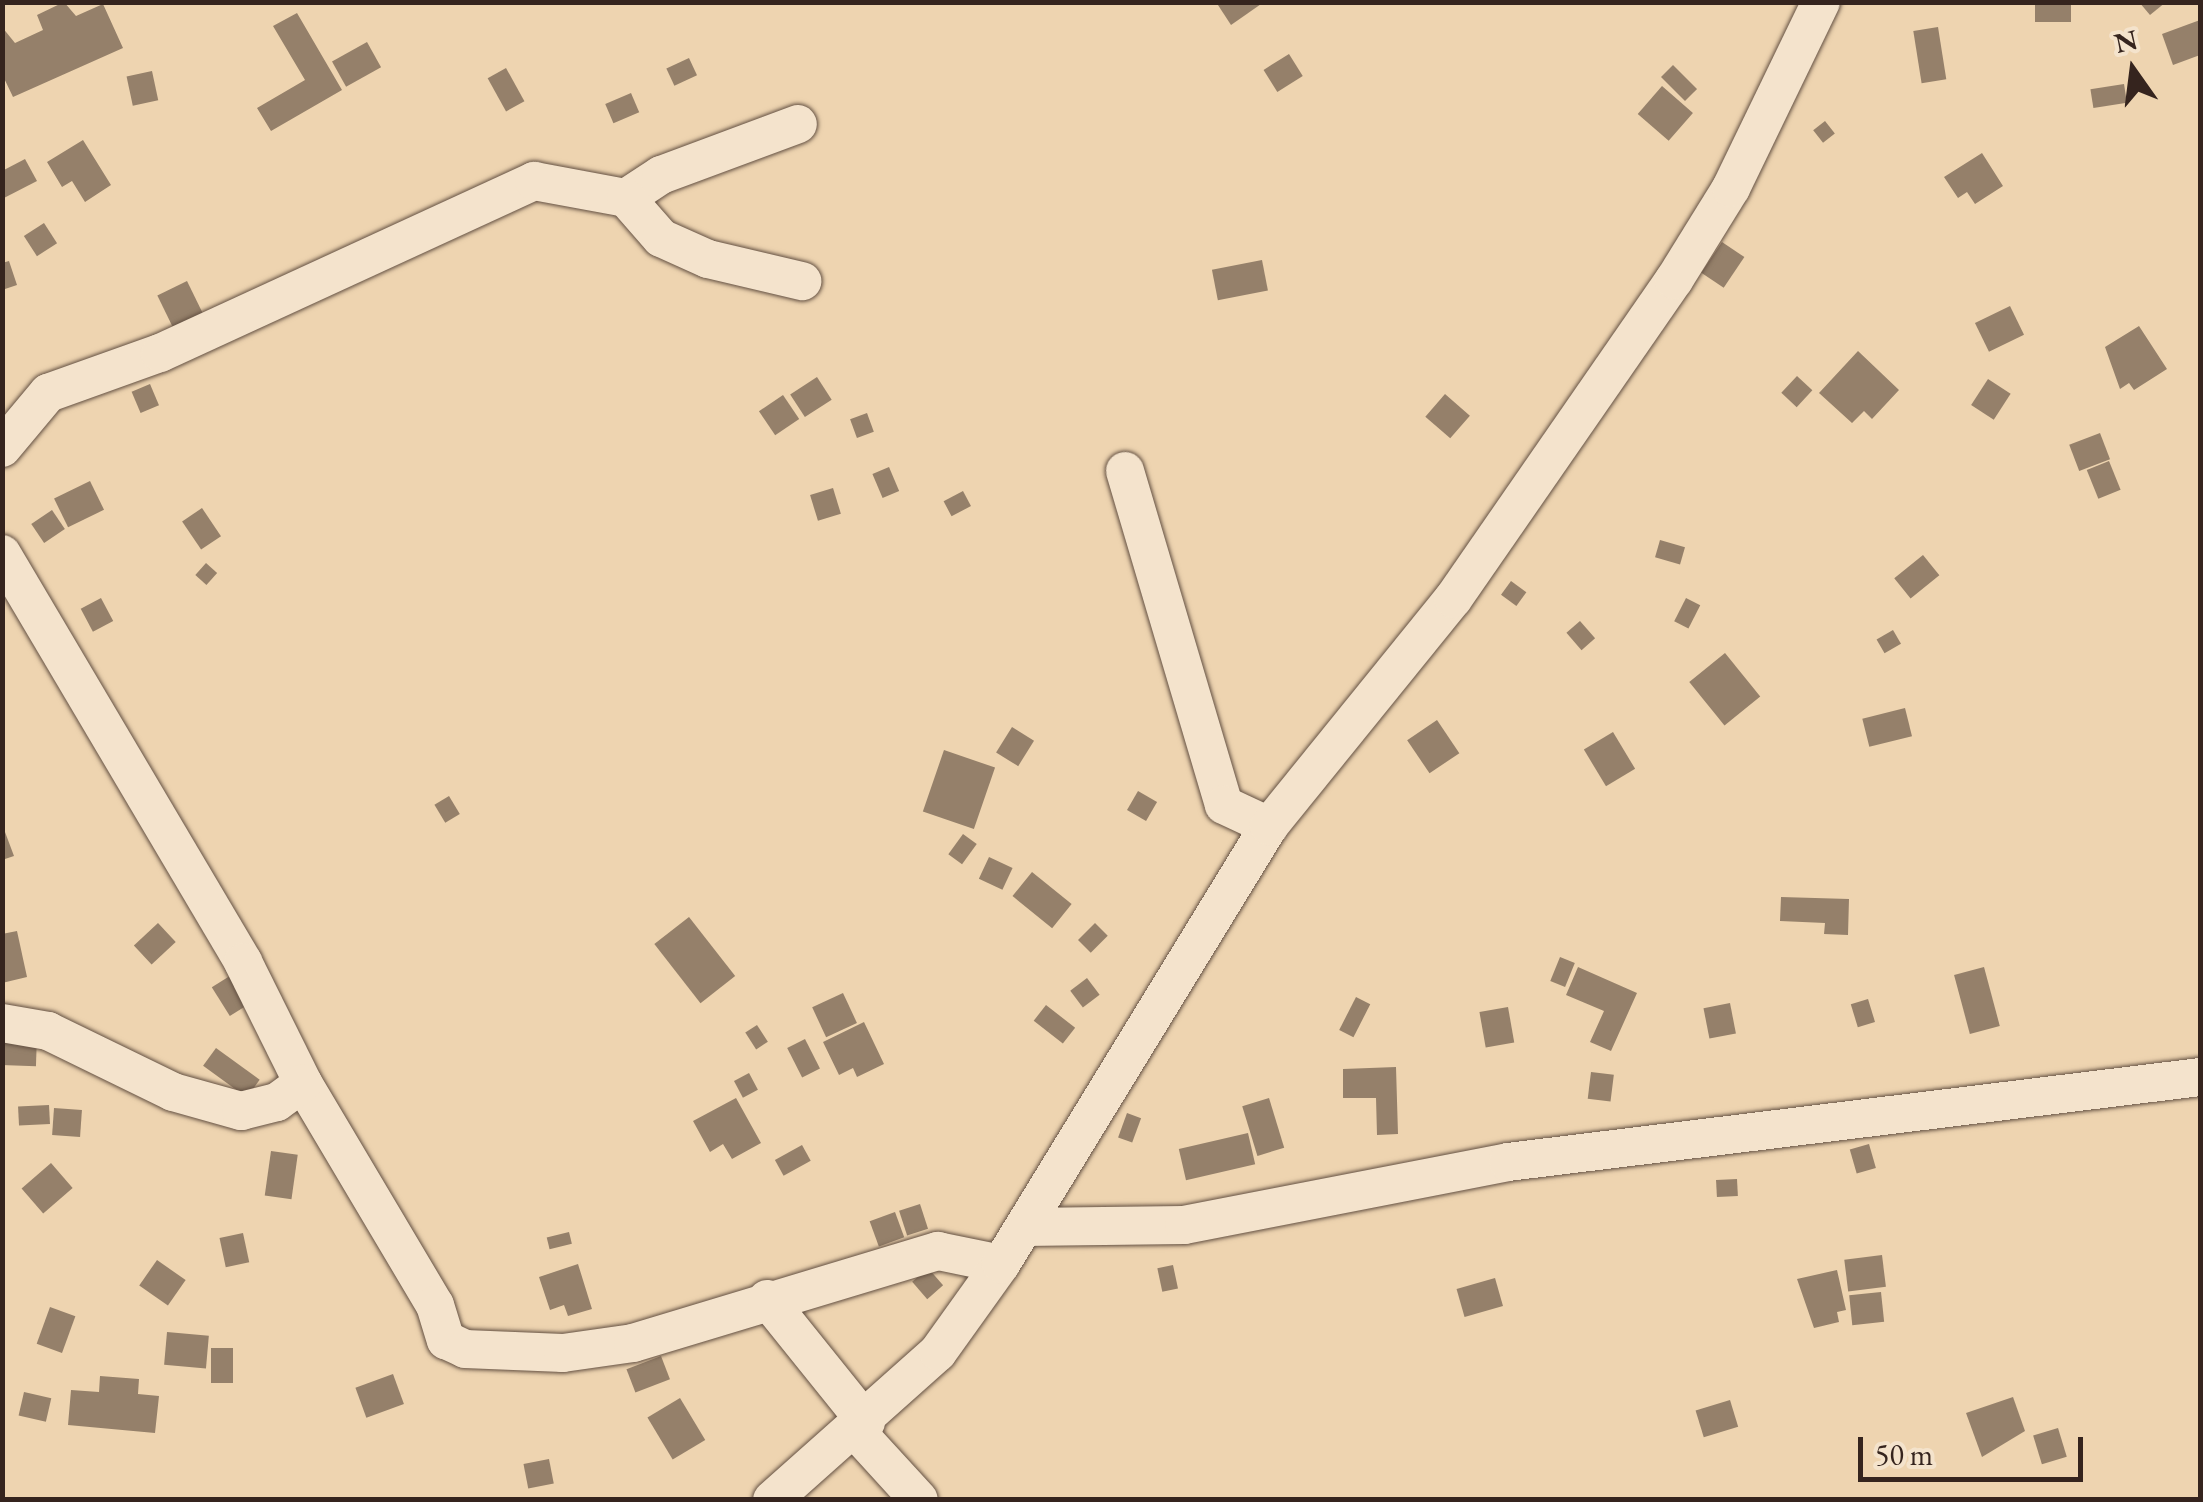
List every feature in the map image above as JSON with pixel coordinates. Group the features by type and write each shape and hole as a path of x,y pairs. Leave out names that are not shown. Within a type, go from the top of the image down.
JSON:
{"street":[{"path":"772,1500 861,1426 938,1352 1001,1264 1269,826 1532,494 1731,188 1821,2"},
{"path":"626,198 662,175 798,124"},
{"path":"2,448 48,393 160,353 534,181 626,198 661,238 802,281"},
{"path":"1125,471 1224,805 1269,826"},
{"path":"2,554 243,962 303,1083 456,1344 564,1353 632,1343 767,1299 938,1251 1001,1264"},
{"path":"2,1023 48,1032 173,1092 241,1111 277,1102 303,1083"},
{"path":"1024,1227 1184,1225 1508,1162 2200,1077"},
{"path":"767,1299 918,1500"}],"building":[{"path":"64,2 76,16 103,4 123,48 13,97 2,74 2,27 15,43 43,30 37,15"},
{"path":"1216,2 1264,2 1231,25"},
{"path":"2035,2 2071,2 2071,22 2035,22"},
{"path":"2139,2 2166,2 2150,15"},
{"path":"297,13 342,90 271,131 257,108 305,80 273,26"},
{"path":"2200,20 2200,55 2173,65 2162,34"},
{"path":"1938,27 1946,79 1922,83 1913,31"},
{"path":"367,42 381,67 346,87 332,61"},
{"path":"1289,54 1303,76 1277,92 1264,70"},
{"path":"689,58 697,75 674,86 666,69"},
{"path":"1673,65 1697,89 1685,101 1661,77"},
{"path":"506,68 524,101 506,111 488,78"},
{"path":"152,71 158,100 133,106 127,76"},
{"path":"2124,84 2127,103 2093,108 2090,89"},
{"path":"1662,86 1693,113 1669,141 1638,114"},
{"path":"631,93 639,112 613,123 605,104"},
{"path":"1825,121 1835,134 1823,143 1813,130"},
{"path":"83,140 111,185 85,202 72,181 62,187 47,162"},
{"path":"1982,153 2003,186 1975,204 1967,192 1958,198 1944,177"},
{"path":"25,159 37,181 2,199 2,171"},
{"path":"44,223 57,243 37,256 24,236"},
{"path":"1722,242 1744,257 1724,288 1701,273"},
{"path":"1262,260 1268,290 1218,300 1212,270"},
{"path":"9,261 17,285 2,290 2,263"},
{"path":"187,281 204,316 174,331 157,295"},
{"path":"2010,306 2024,335 1989,352 1975,323"},
{"path":"2139,326 2167,369 2134,390 2129,383 2120,389 2105,347"},
{"path":"1858,351 1899,390 1872,419 1864,411 1852,423 1819,393"},
{"path":"1797,376 1812,390 1797,407 1781,393"},
{"path":"817,377 832,400 805,417 790,394"},
{"path":"1988,379 2011,394 1994,420 1971,405"},
{"path":"150,384 159,405 141,413 132,392"},
{"path":"1445,394 1470,416 1450,438 1425,417"},
{"path":"783,395 799,419 775,435 759,411"},
{"path":"867,413 874,432 857,438 850,419"},
{"path":"2100,433 2110,459 2079,471 2069,445"},
{"path":"2109,461 2121,490 2098,499 2087,470"},
{"path":"889,467 899,491 883,498 872,474"},
{"path":"90,481 104,510 68,527 54,499"},
{"path":"833,488 841,514 818,521 810,495"},
{"path":"963,491 971,506 952,516 944,501"},
{"path":"202,508 221,536 201,550 182,521"},
{"path":"52,510 65,529 44,543 31,524"},
{"path":"1660,540 1685,547 1680,564 1655,557"},
{"path":"1923,555 1939,575 1911,598 1894,578"},
{"path":"206,563 217,573 206,585 195,575"},
{"path":"1511,581 1526,592 1516,606 1501,595"},
{"path":"101,598 113,621 93,632 81,609"},
{"path":"1686,598 1700,605 1688,628 1674,621"},
{"path":"1580,621 1595,638 1582,650 1566,633"},
{"path":"1893,630 1901,644 1885,653 1877,640"},
{"path":"1725,653 1760,697 1724,725 1689,682"},
{"path":"1905,708 1912,736 1869,747 1862,719"},
{"path":"1437,720 1459,753 1430,773 1407,740"},
{"path":"1012,727 1034,741 1018,766 996,752"},
{"path":"1613,732 1635,769 1606,786 1584,750"},
{"path":"944,750 995,768 974,829 923,811"},
{"path":"1138,791 1157,802 1146,821 1127,810"},
{"path":"449,796 460,814 445,823 434,805"},
{"path":"2,824 14,856 2,860"},
{"path":"963,834 977,844 962,864 948,854"},
{"path":"989,857 1013,868 1002,890 979,879"},
{"path":"1032,872 1072,904 1052,928 1012,896"},
{"path":"1781,897 1849,899 1848,935 1824,934 1825,923 1780,921"},
{"path":"689,917 735,976 701,1003 654,944"},
{"path":"158,923 176,942 152,965 134,946"},
{"path":"1095,923 1108,936 1091,953 1078,940"},
{"path":"17,931 27,977 2,983 2,934"},
{"path":"1560,957 1575,963 1565,987 1550,981"},
{"path":"1578,967 1637,993 1611,1051 1590,1042 1604,1011 1566,995"},
{"path":"1984,967 2000,1026 1970,1034 1954,975"},
{"path":"233,974 251,1003 230,1016 212,987"},
{"path":"1087,978 1100,995 1083,1007 1070,991"},
{"path":"843,993 857,1023 826,1037 812,1007"},
{"path":"1356,997 1370,1004 1353,1037 1339,1030"},
{"path":"1868,999 1875,1022 1858,1027 1851,1004"},
{"path":"1730,1003 1736,1033 1709,1039 1703,1008"},
{"path":"1046,1005 1075,1028 1063,1044 1034,1021"},
{"path":"1508,1007 1514,1042 1486,1047 1479,1012"},
{"path":"864,1022 884,1064 857,1077 853,1068 839,1075 823,1042"},
{"path":"757,1025 768,1042 756,1049 745,1033"},
{"path":"2,1035 37,1036 36,1066 2,1065"},
{"path":"805,1039 820,1068 802,1077 787,1048"},
{"path":"216,1048 260,1080 247,1098 203,1066"},
{"path":"1396,1067 1398,1134 1377,1135 1376,1098 1343,1098 1343,1069"},
{"path":"1591,1072 1614,1075 1611,1102 1588,1099"},
{"path":"749,1073 758,1090 743,1098 734,1081"},
{"path":"736,1098 761,1143 732,1159 723,1144 710,1152 693,1121"},
{"path":"1269,1098 1284,1148 1257,1156 1242,1106"},
{"path":"49,1105 50,1124 19,1126 18,1107"},
{"path":"54,1108 82,1110 80,1137 52,1135"},
{"path":"1127,1113 1141,1118 1132,1143 1118,1137"},
{"path":"1248,1133 1255,1164 1186,1180 1179,1149"},
{"path":"1869,1144 1876,1168 1857,1174 1850,1150"},
{"path":"802,1145 811,1161 784,1176 775,1160"},
{"path":"271,1151 298,1155 291,1199 265,1196"},
{"path":"51,1163 73,1188 43,1213 22,1189"},
{"path":"1737,1179 1738,1196 1717,1197 1716,1180"},
{"path":"920,1204 928,1229 907,1236 899,1211"},
{"path":"895,1212 904,1237 879,1247 870,1221"},
{"path":"569,1232 572,1244 550,1249 547,1238"},
{"path":"243,1233 249,1262 226,1267 220,1238"},
{"path":"1882,1255 1886,1287 1848,1291 1844,1260"},
{"path":"157,1260 186,1280 168,1305 139,1285"},
{"path":"578,1264 592,1309 568,1316 564,1305 550,1310 539,1277"},
{"path":"1173,1265 1178,1288 1162,1292 1157,1268"},
{"path":"928,1268 943,1285 927,1299 912,1282"},
{"path":"1837,1270 1846,1310 1837,1312 1839,1322 1814,1328 1797,1279"},
{"path":"1495,1278 1503,1306 1465,1317 1457,1289"},
{"path":"1881,1292 1884,1322 1852,1325 1849,1295"},
{"path":"50,1307 75,1316 62,1353 37,1344"},
{"path":"167,1332 209,1336 206,1369 164,1365"},
{"path":"211,1348 233,1348 233,1383 211,1383"},
{"path":"661,1356 670,1379 635,1393 626,1369"},
{"path":"393,1374 404,1404 366,1418 355,1388"},
{"path":"100,1376 139,1379 138,1394 159,1396 155,1433 68,1425 71,1390 99,1392"},
{"path":"24,1392 51,1398 46,1422 19,1415"},
{"path":"2013,1397 2025,1431 1982,1457 1966,1413"},
{"path":"680,1398 705,1440 673,1460 647,1418"},
{"path":"1730,1400 1738,1427 1704,1437 1696,1411"},
{"path":"2058,1428 2067,1457 2042,1464 2033,1436"},
{"path":"549,1459 554,1484 528,1489 523,1464"}]}
